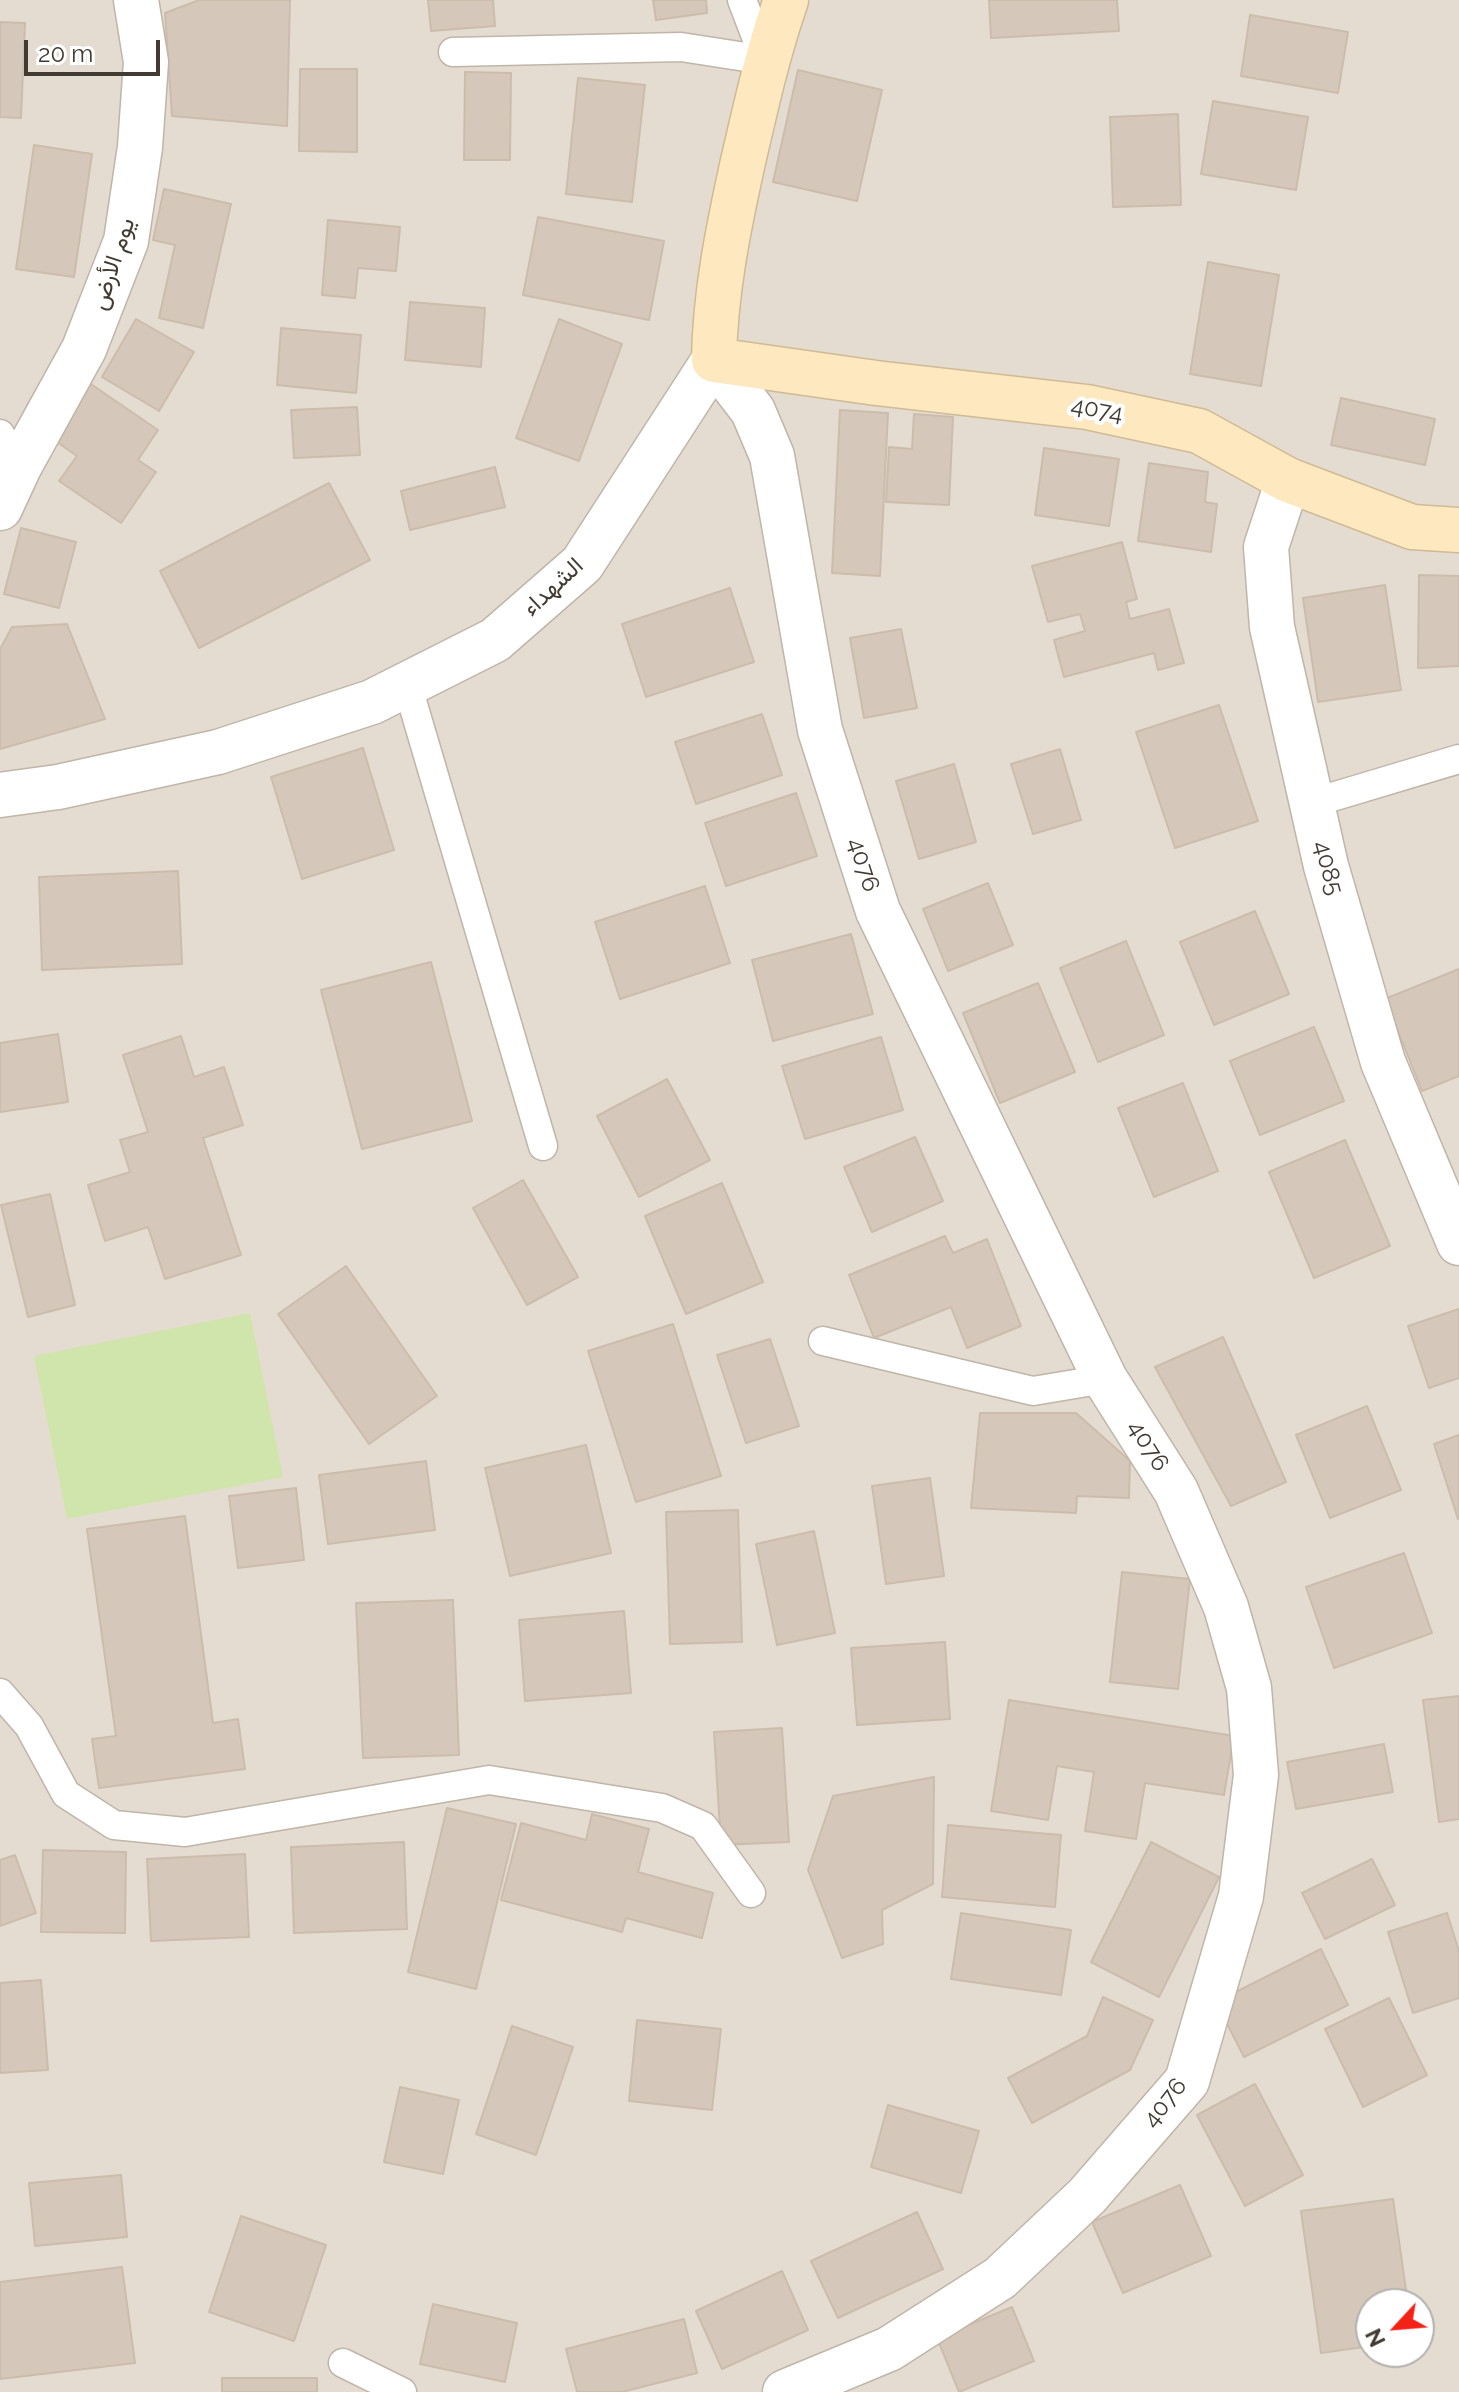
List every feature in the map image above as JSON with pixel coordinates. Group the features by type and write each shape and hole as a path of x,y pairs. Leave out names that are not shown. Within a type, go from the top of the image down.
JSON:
{"street":[{"name":"يوم الأرض","path":"0,508 9,451 84,349 126,241 140,147 146,62 136,0"},
{"path":"714,360 714,323 728,230 765,60 786,0"},
{"name":"4074","path":"714,360 876,383 1087,407 1199,431 1288,480 1412,527 1459,530"},
{"name":"الشهداء","path":"0,795 58,787 218,752 372,702 495,640 582,564 714,360"},
{"name":"4076","path":"714,360 753,411 772,456 820,730 878,911 1105,1379 1176,1491 1226,1607 1249,1688 1256,1775 1241,1896 1187,2081 1087,2196 1000,2278 889,2349 785,2392"},
{"name":"4085","path":"1288,480 1266,547 1272,627 1326,866 1383,1062 1459,1243"}],"lane":[{"path":"453,52 681,47 765,60 742,0"},
{"path":"407,684 543,1146"},
{"path":"1312,803 1459,759"},
{"path":"823,1341 1033,1391 1105,1379"},
{"path":"0,1693 29,1726 66,1794 114,1825 185,1832 489,1780 662,1808 703,1826 751,1893"},
{"path":"343,2363 402,2392"}],"shaded area":[{"path":"0,0 1459,0 1459,2392 0,2392"}],"green space":[{"path":"250,1313 283,1477 67,1519 34,1356"}],"building":[{"path":"199,0 290,0 287,126 172,116 165,13"},
{"path":"428,0 493,0 495,26 431,31"},
{"path":"653,0 706,0 707,13 656,20"},
{"path":"989,0 1117,0 1119,31 991,38"},
{"path":"1250,15 1348,32 1338,93 1241,76"},
{"path":"0,22 25,23 21,118 0,117"},
{"path":"300,69 357,69 357,152 299,151"},
{"path":"798,70 882,90 857,201 773,182"},
{"path":"465,72 511,73 510,160 464,160"},
{"path":"578,78 645,85 632,202 566,194"},
{"path":"1213,101 1308,117 1296,190 1201,174"},
{"path":"1178,114 1181,205 1113,207 1110,117"},
{"path":"34,145 92,154 74,277 16,269"},
{"path":"164,189 231,204 203,328 159,318 175,245 153,240"},
{"path":"538,217 664,241 649,320 523,295"},
{"path":"328,220 400,227 396,271 358,268 355,298 322,295"},
{"path":"1208,262 1279,275 1261,386 1190,374"},
{"path":"410,302 485,308 481,367 405,360"},
{"path":"136,319 194,352 159,411 102,377"},
{"path":"559,319 622,344 579,461 516,438"},
{"path":"281,328 361,335 356,393 277,385"},
{"path":"85,380 158,430 138,460 156,472 121,523 59,481 77,456 47,435"},
{"path":"1341,398 1435,419 1425,465 1331,445"},
{"path":"357,407 360,455 294,458 291,410"},
{"path":"840,410 888,413 880,576 832,573"},
{"path":"914,414 953,417 949,505 886,502 889,447 912,449"},
{"path":"1044,448 1119,459 1109,526 1035,515"},
{"path":"1149,463 1208,472 1205,502 1217,504 1211,552 1138,541"},
{"path":"495,467 505,507 410,530 401,491"},
{"path":"329,483 370,560 199,648 160,571"},
{"path":"21,528 76,542 59,608 4,594"},
{"path":"1122,542 1137,599 1126,602 1130,619 1169,609 1184,663 1158,670 1154,653 1064,677 1054,640 1085,631 1080,614 1048,622 1032,566"},
{"path":"1419,575 1459,576 1459,666 1418,668"},
{"path":"1385,585 1401,690 1318,702 1303,598"},
{"path":"730,588 754,662 646,697 622,624"},
{"path":"67,624 105,719 0,749 0,649 12,627"},
{"path":"901,629 917,708 864,718 850,638"},
{"path":"1219,705 1258,821 1175,848 1136,732"},
{"path":"762,714 782,775 696,804 675,742"},
{"path":"363,748 394,850 302,879 271,777"},
{"path":"1060,749 1081,820 1033,834 1011,764"},
{"path":"954,764 976,842 919,859 896,781"},
{"path":"796,793 817,856 726,886 705,823"},
{"path":"178,871 182,964 42,970 39,877"},
{"path":"988,883 1013,945 948,971 923,909"},
{"path":"705,886 730,963 620,999 595,922"},
{"path":"1255,911 1289,994 1214,1025 1180,942"},
{"path":"851,934 873,1014 773,1041 752,960"},
{"path":"1126,941 1164,1035 1098,1062 1060,968"},
{"path":"431,962 472,1121 362,1149 321,990"},
{"path":"1459,969 1459,1076 1422,1091 1385,999"},
{"path":"1038,983 1075,1072 1000,1103 963,1013"},
{"path":"1314,1027 1344,1101 1260,1135 1230,1061"},
{"path":"58,1034 68,1102 0,1112 0,1043"},
{"path":"181,1036 194,1077 224,1067 243,1125 203,1138 241,1255 165,1279 148,1227 105,1241 88,1185 130,1172 120,1140 148,1132 123,1055"},
{"path":"881,1037 903,1110 805,1139 782,1066"},
{"path":"667,1079 710,1160 639,1197 597,1116"},
{"path":"1183,1083 1218,1171 1154,1197 1118,1108"},
{"path":"915,1137 943,1201 872,1232 844,1167"},
{"path":"1345,1140 1390,1246 1314,1278 1269,1172"},
{"path":"523,1180 578,1277 527,1305 473,1208"},
{"path":"722,1183 763,1282 686,1314 645,1216"},
{"path":"50,1194 75,1305 28,1317 1,1205"},
{"path":"945,1236 953,1253 987,1239 1021,1326 967,1348 951,1307 874,1338 849,1275"},
{"path":"346,1266 437,1396 369,1444 278,1314"},
{"path":"1459,1309 1459,1378 1429,1388 1408,1326"},
{"path":"673,1324 721,1476 636,1502 588,1351"},
{"path":"1223,1337 1286,1482 1231,1506 1155,1367"},
{"path":"770,1339 799,1426 746,1443 717,1355"},
{"path":"1367,1406 1401,1490 1330,1518 1296,1435"},
{"path":"980,1413 1076,1413 1130,1461 1129,1498 1077,1496 1076,1513 971,1508"},
{"path":"1459,1435 1459,1518 1458,1519 1434,1444"},
{"path":"586,1445 611,1553 510,1576 485,1468"},
{"path":"426,1461 435,1530 328,1544 319,1475"},
{"path":"930,1478 944,1576 886,1584 872,1486"},
{"path":"296,1488 304,1560 238,1568 229,1496"},
{"path":"738,1510 742,1642 670,1644 666,1512"},
{"path":"185,1516 213,1723 238,1719 245,1769 99,1788 92,1739 116,1736 87,1529"},
{"path":"814,1531 835,1633 777,1645 756,1544"},
{"path":"1404,1553 1432,1633 1334,1668 1306,1587"},
{"path":"1122,1572 1190,1579 1178,1689 1110,1682"},
{"path":"453,1600 459,1755 363,1758 356,1603"},
{"path":"624,1611 631,1693 525,1701 519,1620"},
{"path":"945,1642 950,1719 857,1725 851,1648"},
{"path":"1459,1696 1459,1819 1439,1822 1423,1700"},
{"path":"1009,1700 1234,1736 1224,1795 1145,1783 1136,1839 1085,1831 1094,1772 1057,1766 1048,1820 991,1811"},
{"path":"782,1728 789,1842 721,1845 714,1732"},
{"path":"1384,1744 1393,1792 1296,1809 1287,1762"},
{"path":"934,1777 933,1884 882,1910 883,1944 842,1958 808,1870 833,1796"},
{"path":"447,1808 516,1824 476,1989 408,1972"},
{"path":"592,1814 649,1829 638,1872 713,1893 702,1938 626,1918 622,1932 501,1900 521,1823 586,1840"},
{"path":"948,1825 1061,1835 1055,1907 942,1897"},
{"path":"404,1842 407,1929 294,1933 291,1847"},
{"path":"1151,1842 1219,1877 1159,1997 1091,1962"},
{"path":"43,1850 126,1852 125,1933 41,1932"},
{"path":"245,1854 249,1937 151,1941 147,1859"},
{"path":"15,1855 36,1913 0,1926 0,1860"},
{"path":"1372,1859 1395,1905 1325,1939 1302,1893"},
{"path":"961,1913 1071,1930 1061,1995 951,1979"},
{"path":"1447,1913 1459,1951 1459,1998 1413,2013 1388,1932"},
{"path":"1321,1949 1348,2005 1244,2057 1216,2002"},
{"path":"41,1980 48,2070 0,2073 0,1983"},
{"path":"1103,1997 1153,2020 1130,2070 1032,2123 1008,2078 1087,2036"},
{"path":"1389,1998 1427,2075 1363,2107 1325,2029"},
{"path":"637,2020 721,2029 712,2110 629,2101"},
{"path":"512,2026 573,2047 536,2155 476,2134"},
{"path":"1255,2084 1303,2175 1245,2206 1197,2115"},
{"path":"400,2087 459,2100 443,2174 384,2162"},
{"path":"888,2105 979,2131 961,2193 871,2167"},
{"path":"121,2175 127,2237 35,2246 29,2183"},
{"path":"1180,2185 1211,2256 1123,2293 1092,2222"},
{"path":"1393,2199 1406,2288 1355,2288 1355,2348 1321,2353 1301,2211"},
{"path":"917,2212 943,2269 838,2318 811,2261"},
{"path":"241,2216 326,2245 294,2341 209,2312"},
{"path":"122,2267 135,2363 0,2379 0,2282"},
{"path":"782,2271 808,2330 722,2369 696,2311"},
{"path":"433,2304 517,2323 505,2382 420,2364"},
{"path":"1012,2307 1034,2361 959,2392 937,2338"},
{"path":"684,2319 697,2373 622,2392 577,2392 566,2349"},
{"path":"222,2378 317,2378 317,2392 222,2392"}]}
